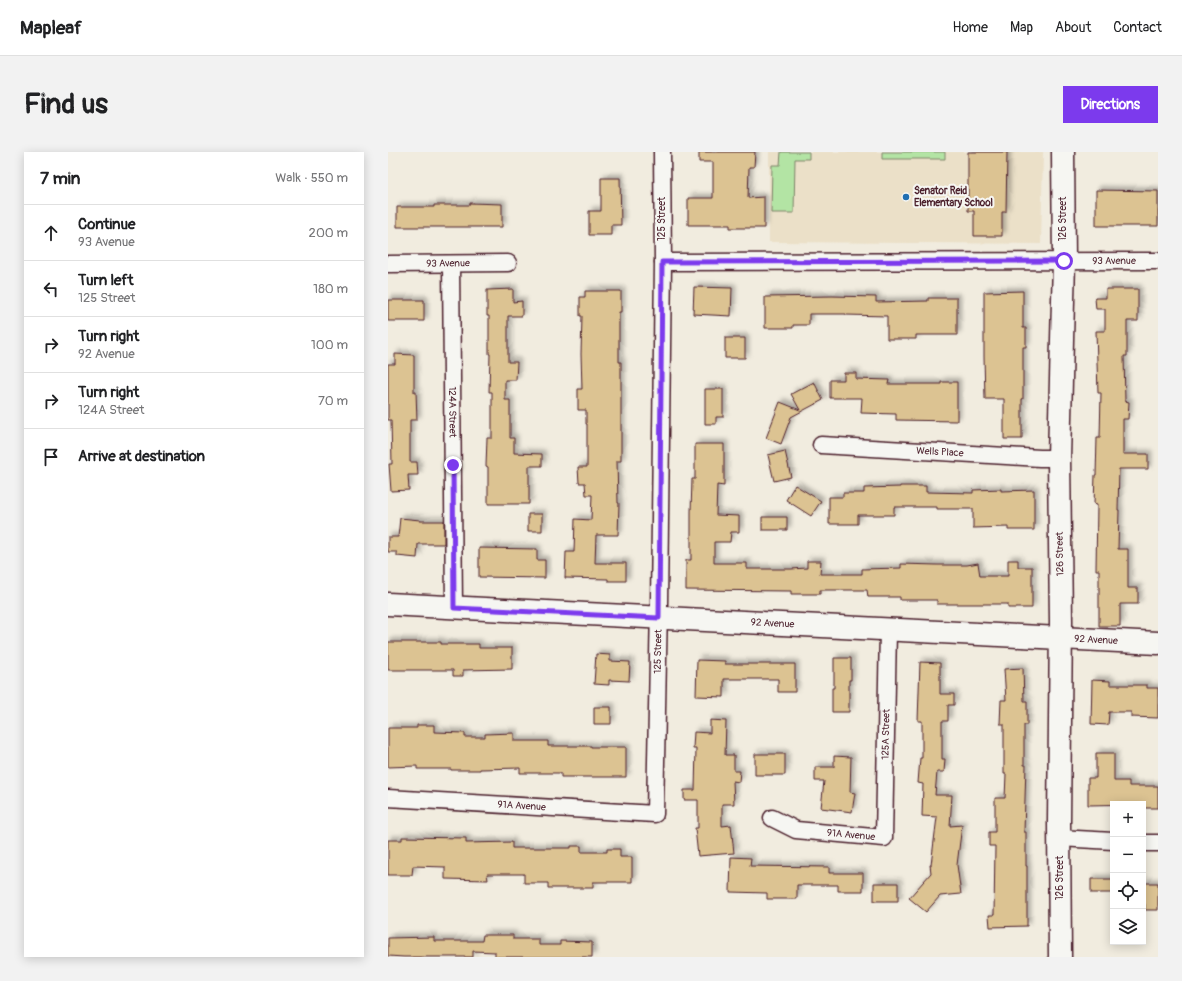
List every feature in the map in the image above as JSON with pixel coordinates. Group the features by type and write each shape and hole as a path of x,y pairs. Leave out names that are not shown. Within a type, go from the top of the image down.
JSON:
{"street":[{"name":"125 Street","path":"655,814 659,618 662,152"},
{"name":"126 Street","path":"1060,957 1059,458 1064,261 1063,152"},
{"name":"93 Avenue","path":"662,262 1158,261"},
{"name":"93 Avenue","path":"388,264 508,263"},
{"name":"124A Street","path":"451,264 454,608"},
{"name":"Wells Place","path":"821,445 1059,458"},
{"name":"92 Avenue","path":"388,604 1158,643"},
{"name":"125A Street","path":"884,838 888,630"},
{"name":"91A Avenue","path":"388,798 655,814"},
{"name":"91A Avenue","path":"772,818 796,830 884,838"},
{"path":"1060,838 1110,841"},
{"path":"1146,843 1158,844"}],"shaded area":[{"name":"Senator Reid Elementary School","path":"769,152 1043,152 1041,244 769,242"}],"green space":[{"path":"781,152 809,152 809,159 795,159 794,213 771,213 772,165 780,165"},
{"path":"882,152 945,152 945,159 882,159"}],"building":[{"path":"699,152 755,152 754,167 749,167 748,198 764,197 764,228 730,228 730,225 688,225 688,198 713,198 713,162 699,162"},
{"path":"968,152 1007,152 1006,212 1002,212 1002,236 974,236 974,211 968,211"},
{"path":"601,178 620,178 621,225 611,225 611,235 589,235 589,211 601,211"},
{"path":"1096,190 1158,191 1158,226 1096,226"},
{"path":"470,203 502,204 502,227 397,227 397,207 434,207 434,205 470,205"},
{"path":"694,287 732,288 731,316 693,314"},
{"path":"513,289 513,302 522,301 522,316 508,316 508,362 517,362 516,380 505,380 505,400 510,400 510,438 514,438 514,453 542,454 542,466 529,466 529,504 488,504 488,467 486,466 487,438 492,438 492,392 489,392 490,354 489,316 487,316 487,290"},
{"path":"1106,289 1138,289 1138,321 1127,321 1127,356 1124,356 1125,401 1129,402 1128,419 1123,419 1123,454 1148,454 1148,469 1119,469 1118,549 1128,549 1128,588 1138,588 1138,604 1120,604 1120,626 1099,626 1099,570 1096,570 1097,505 1094,504 1097,438 1100,438 1101,393 1098,393 1096,331 1105,331 1105,309 1096,309 1095,298 1106,298"},
{"path":"585,291 621,291 621,312 619,312 619,362 621,362 621,461 617,461 619,503 618,535 596,535 595,563 626,563 626,581 565,578 566,552 574,552 575,519 591,520 592,495 586,495 585,483 579,483 578,467 587,467 586,410 578,410 578,389 582,389 582,316 580,316 580,297 585,297"},
{"path":"1023,291 1023,328 1026,328 1026,347 1023,347 1022,439 1004,439 1004,399 985,399 984,292"},
{"path":"765,297 876,297 876,302 928,301 928,298 957,298 957,335 916,335 916,339 887,339 887,316 846,314 809,314 809,325 793,325 793,328 765,328"},
{"path":"388,300 424,300 424,321 388,321"},
{"path":"725,338 745,338 745,358 725,358"},
{"path":"395,354 414,355 414,392 416,392 417,420 410,420 410,462 417,462 418,475 408,475 409,490 391,491 389,464 392,464 391,420 388,420 388,364 395,364"},
{"path":"844,373 856,373 856,379 889,380 888,384 941,384 941,382 957,382 957,421 896,420 896,414 861,413 862,398 830,398 830,380 844,380"},
{"path":"814,382 823,400 791,417 781,444 766,438 780,402 800,410 791,394"},
{"path":"705,389 723,389 723,417 716,417 716,424 705,424"},
{"path":"695,444 724,444 724,486 717,485 716,515 739,516 739,532 731,532 730,542 714,542 714,563 747,563 747,569 791,569 807,568 807,561 821,561 820,574 862,574 862,569 901,568 901,564 967,565 978,563 980,576 1008,576 1008,560 1018,560 1018,567 1032,567 1032,608 1008,608 1008,604 937,604 937,600 900,600 900,597 868,597 867,590 820,590 820,594 791,594 791,591 686,590 686,560 691,560 692,479 695,479"},
{"path":"785,451 791,477 774,481 768,455"},
{"path":"795,485 821,501 811,516 786,500"},
{"path":"926,486 926,492 973,493 973,490 1034,490 1034,530 1008,530 1008,527 973,528 973,509 937,509 937,507 894,507 894,515 858,515 858,524 829,524 829,497 843,497 843,493 864,493 864,488"},
{"path":"528,514 542,514 542,531 528,531"},
{"path":"762,517 787,517 787,530 762,530"},
{"path":"400,518 420,521 444,521 444,544 418,544 417,558 397,556 397,552 388,552 388,537 398,537"},
{"path":"479,548 537,549 537,560 545,560 545,578 479,577"},
{"path":"388,642 441,642 441,644 479,644 479,648 512,648 512,669 463,670 463,676 453,676 453,670 388,670"},
{"path":"596,654 610,655 610,661 630,662 629,681 609,680 609,685 594,684"},
{"path":"834,658 851,658 849,712 832,712"},
{"path":"697,660 725,661 725,664 795,664 795,692 778,692 778,679 724,679 724,697 696,696"},
{"path":"920,662 940,663 940,694 954,694 954,705 948,705 948,721 942,721 942,759 945,759 944,772 937,772 935,795 952,795 950,826 962,825 957,865 961,894 940,896 926,912 909,898 931,873 930,865 937,817 922,816 923,784 918,783 920,758 922,758 922,721 918,721"},
{"path":"1023,668 1024,701 1027,701 1027,725 1024,725 1024,765 1026,765 1024,832 1026,832 1027,926 990,927 989,915 994,915 995,846 989,846 989,832 995,832 995,798 1005,798 1006,774 1004,774 1004,724 1000,724 1001,700 1006,700 1004,669"},
{"path":"1092,680 1110,681 1110,685 1147,685 1147,688 1158,688 1158,718 1131,717 1131,712 1109,712 1108,725 1091,724"},
{"path":"594,707 611,707 611,724 594,724"},
{"path":"710,720 726,721 725,755 734,755 734,771 740,771 739,782 733,781 734,804 722,804 722,826 731,825 734,853 698,856 695,828 698,828 698,800 684,800 684,790 695,790 696,748 693,748 694,732 710,733"},
{"path":"417,725 434,725 434,732 465,733 465,737 485,737 485,734 514,733 514,741 548,741 548,746 626,747 626,777 561,777 561,773 520,773 520,768 451,770 417,769 417,766 388,767 388,728 417,728"},
{"path":"1096,753 1114,753 1114,781 1129,781 1129,786 1158,786 1158,808 1146,808 1146,801 1110,801 1110,805 1088,805 1088,778 1096,778"},
{"path":"755,754 785,754 785,775 755,775"},
{"path":"834,756 851,757 850,792 855,793 852,812 821,808 824,781 815,781 815,767 834,767"},
{"path":"402,837 466,838 466,843 512,842 512,848 571,848 571,846 581,846 581,852 607,852 607,849 620,849 620,857 632,857 632,882 593,882 593,888 548,888 548,883 524,883 524,874 487,874 488,880 445,879 445,867 413,866 412,875 388,875 388,840 402,840"},
{"path":"731,857 751,858 750,866 829,867 829,873 863,873 863,891 838,891 838,885 797,885 797,899 767,899 767,893 730,892"},
{"path":"1091,879 1110,879 1110,893 1091,893"},
{"path":"874,883 898,883 898,901 874,901"},
{"path":"1146,883 1158,883 1158,910 1146,910"},
{"path":"483,935 513,935 513,939 539,939 539,945 560,945 560,941 592,942 592,957 495,957 495,952 473,951 473,957 388,956 388,938 434,937 434,941 482,941"}],"place":[{"name":"Senator Reid Elementary School","path":"906,197"}],"route":[{"path":"453,465 454,608 659,618 662,262 1064,261"}]}
